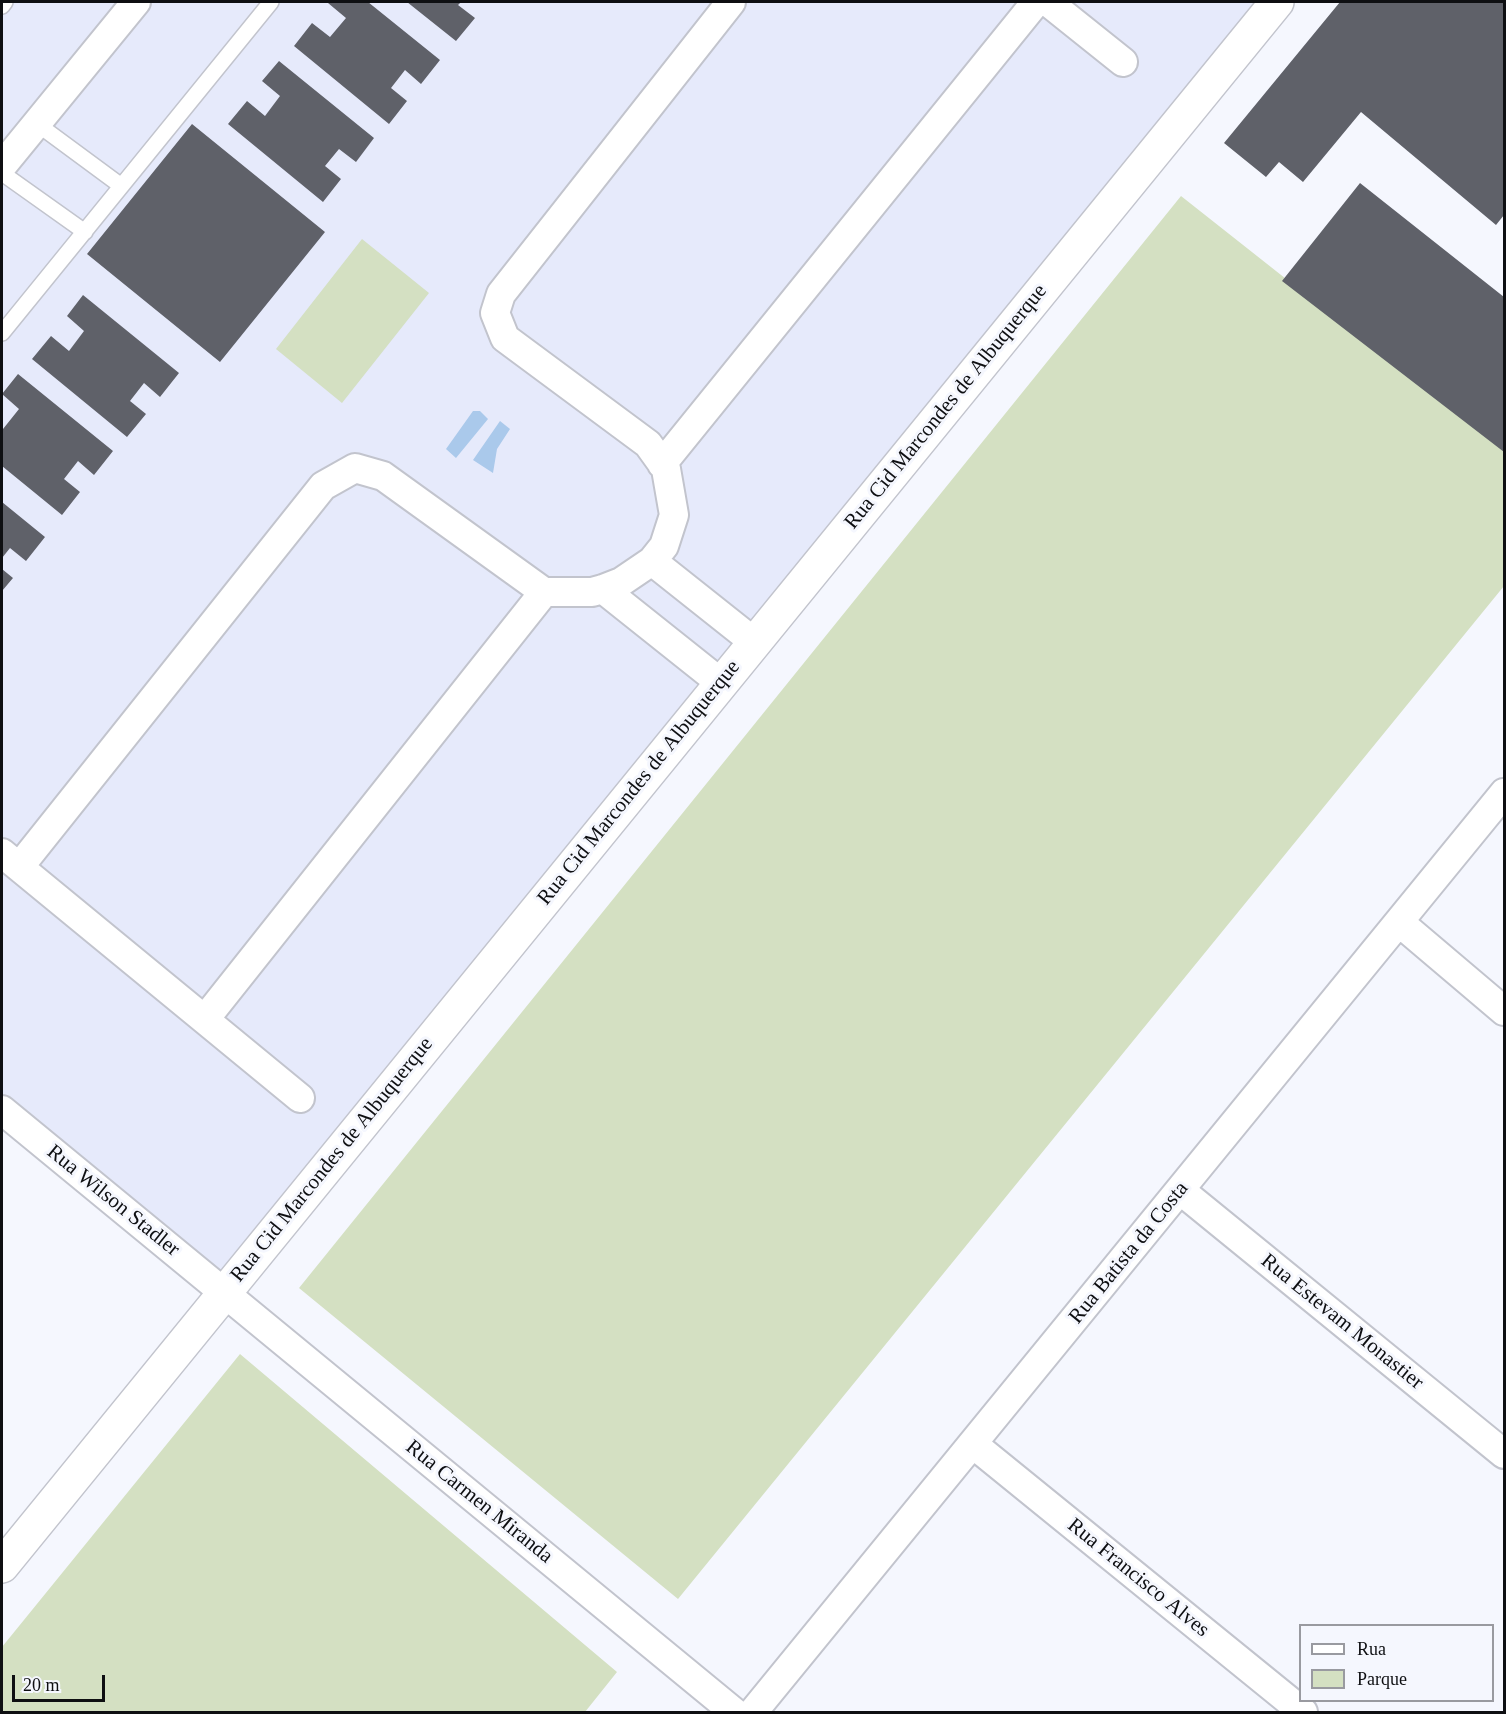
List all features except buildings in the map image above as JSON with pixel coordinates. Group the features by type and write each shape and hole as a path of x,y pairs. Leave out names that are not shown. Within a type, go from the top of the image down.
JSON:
{"street":[{"path":"2,166 136,2"},
{"path":"300,1098 11,860 323,486 355,468 382,476 544,592 592,592 603,589 621,582 652,561 664,546 674,515 666,469 648,444 505,338 495,313 501,294 731,2"},
{"path":"662,464 1036,2"},
{"path":"1048,2 1123,62"},
{"name":"Rua Cid Marcondes de Albuquerque","path":"2,1566 1277,2"},
{"path":"652,561 754,642"},
{"path":"603,589 721,683"},
{"path":"205,1019 544,592"},
{"name":"Rua Batista da Costa","path":"753,1713 1504,793"},
{"path":"1399,922 1504,1011"},
{"name":"Rua Wilson Stadler","path":"2,1110 224,1292"},
{"name":"Rua Estevam Monastier","path":"1180,1190 1504,1454"},
{"name":"Rua Carmen Miranda","path":"224,1292 734,1713"},
{"name":"Rua Francisco Alves","path":"973,1444 1303,1713"}],"lane":[{"path":"2,6 5,2"},
{"path":"2,333 271,2"},
{"path":"36,123 120,185"},
{"path":"2,173 85,232"}],"shaded area":[{"path":"2,2 1277,2 224,1292 2,1110"}],"green space":[{"path":"1181,196 1504,451 1504,586 678,1599 299,1288"},
{"path":"362,239 429,293 342,403 276,349"},
{"path":"240,1354 617,1672 585,1712 2,1712 2,1647"}],"water":[{"path":"473,411 480,411 488,419 456,458 446,449"},
{"path":"500,421 510,429 497,449 493,473 473,460"}]}
